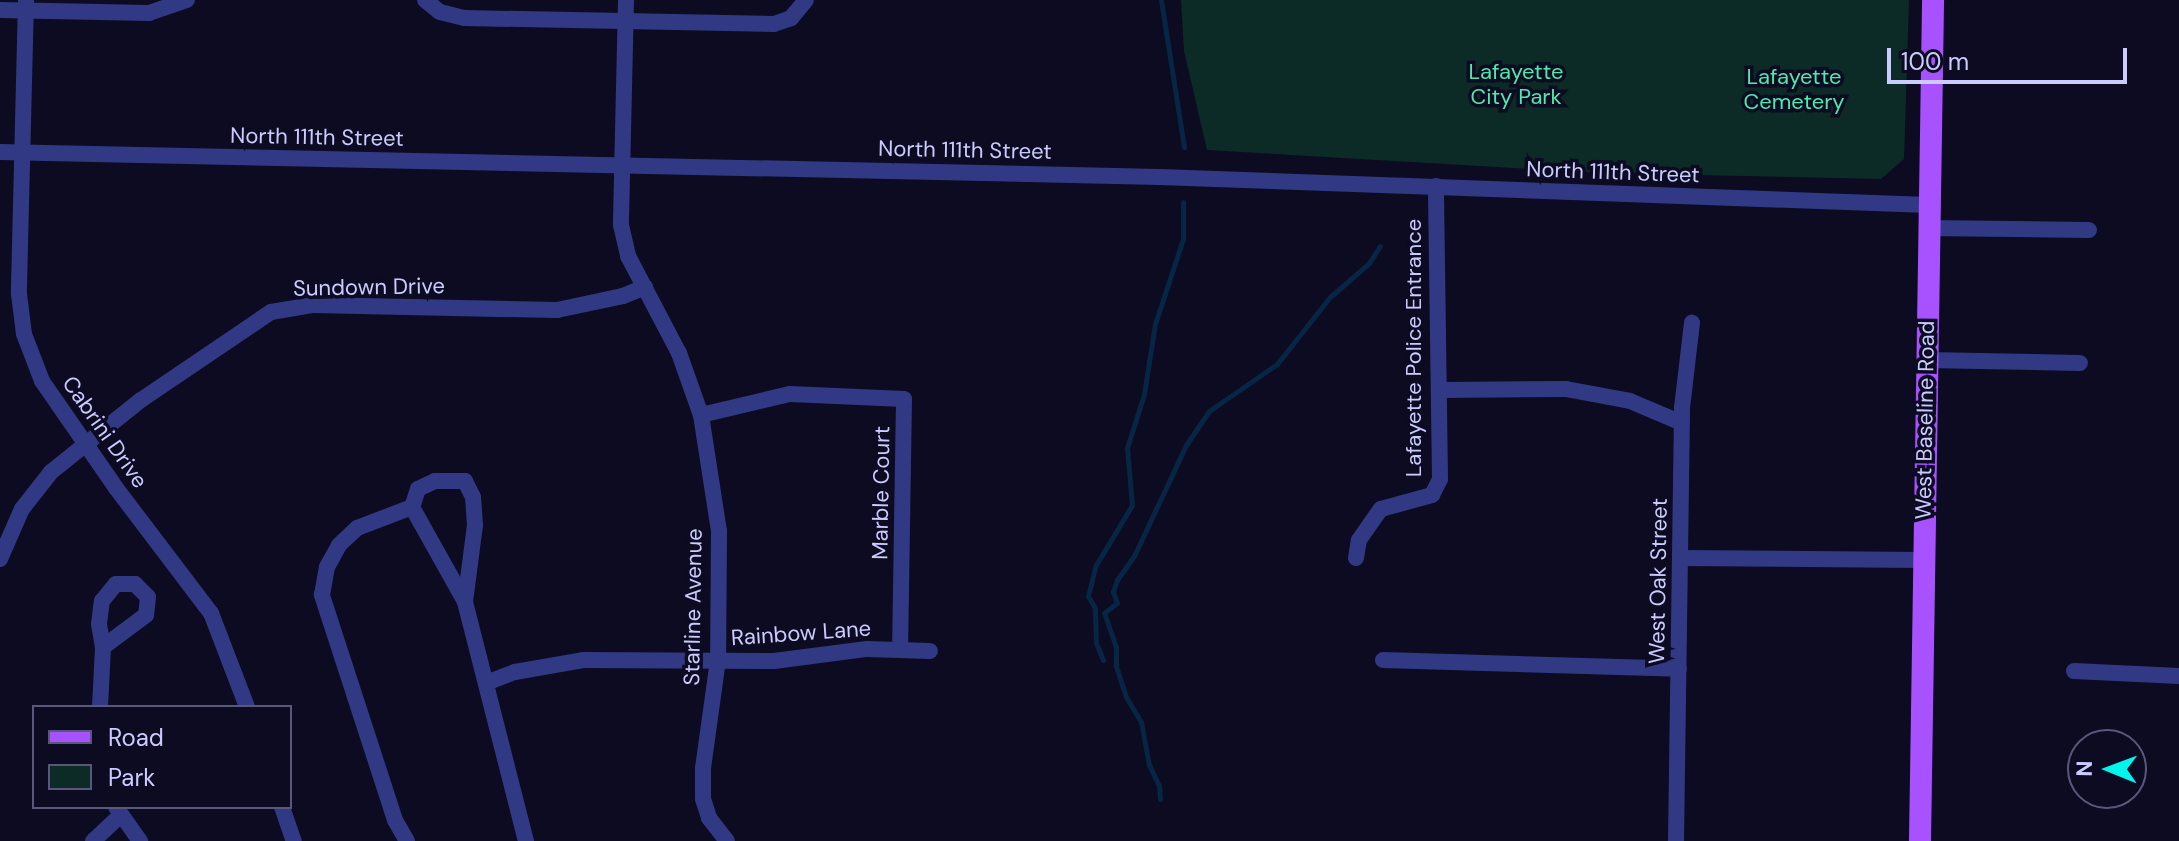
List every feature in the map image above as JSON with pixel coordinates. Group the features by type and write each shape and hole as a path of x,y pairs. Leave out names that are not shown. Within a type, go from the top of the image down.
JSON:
{"main road":[{"name":"West Baseline Road","path":"1920,841 1927,228 1933,0"}],"street":[{"path":"0,10 26,6 149,13 187,0"},
{"path":"425,0 440,12 464,18 774,24 791,18 806,0"},
{"name":"Starline Avenue","path":"626,0 621,225 628,256 679,353 701,415 719,531 718,660 703,768 703,799 709,818 727,841"},
{"name":"Cabrini Drive","path":"26,6 19,294 24,334 42,381 85,445 211,613 246,705"},
{"name":"North 111th Street","path":"0,152 1436,186 1928,205"},
{"name":"Lafayette Police Entrance","path":"1356,558 1359,540 1381,509 1432,495 1440,479 1436,186"},
{"path":"1927,228 2089,230"},
{"name":"Sundown Drive","path":"0,559 22,509 51,472 190,364 271,312 313,305 557,310 623,296 645,287"},
{"name":"West Oak Street","path":"1676,841 1682,423 1692,323"},
{"path":"1926,360 2080,363"},
{"path":"1440,390 1566,389 1630,401 1682,423"},
{"name":"Marble Court","path":"701,415 790,394 904,399 900,650"},
{"path":"465,602 475,525 473,497 465,481 448,478 418,489 412,507 465,602 526,841"},
{"path":"407,841 395,820 322,595 327,567 339,545 357,528 412,507"},
{"path":"1680,558 1923,560"},
{"path":"100,705 103,647"},
{"name":"Rainbow Lane","path":"486,683 515,672 583,660 774,661 867,649 930,651"},
{"path":"1383,660 1679,669"},
{"path":"2074,671 2179,676"},
{"path":"283,809 294,841"},
{"path":"93,841 118,811 140,841"}],"green space":[{"path":"1181,0 1909,0 1904,159 1881,179 1600,173 1207,150 1184,51"}],"waterway":[{"path":"1161,0 1184,147"},
{"path":"1103,660 1096,643 1095,608 1088,596 1096,565 1132,505 1127,448 1144,394 1155,324 1183,239 1183,202"},
{"path":"1160,799 1159,786 1149,765 1141,722 1126,697 1116,666 1116,647 1104,613 1117,603 1113,592 1117,580 1134,556 1186,445 1209,411 1277,364 1330,297 1369,263 1380,246"}],"park label":[{"name":"Lafayette City Park","path":"1516,84"},
{"name":"Lafayette Cemetery","path":"1794,88"}]}
